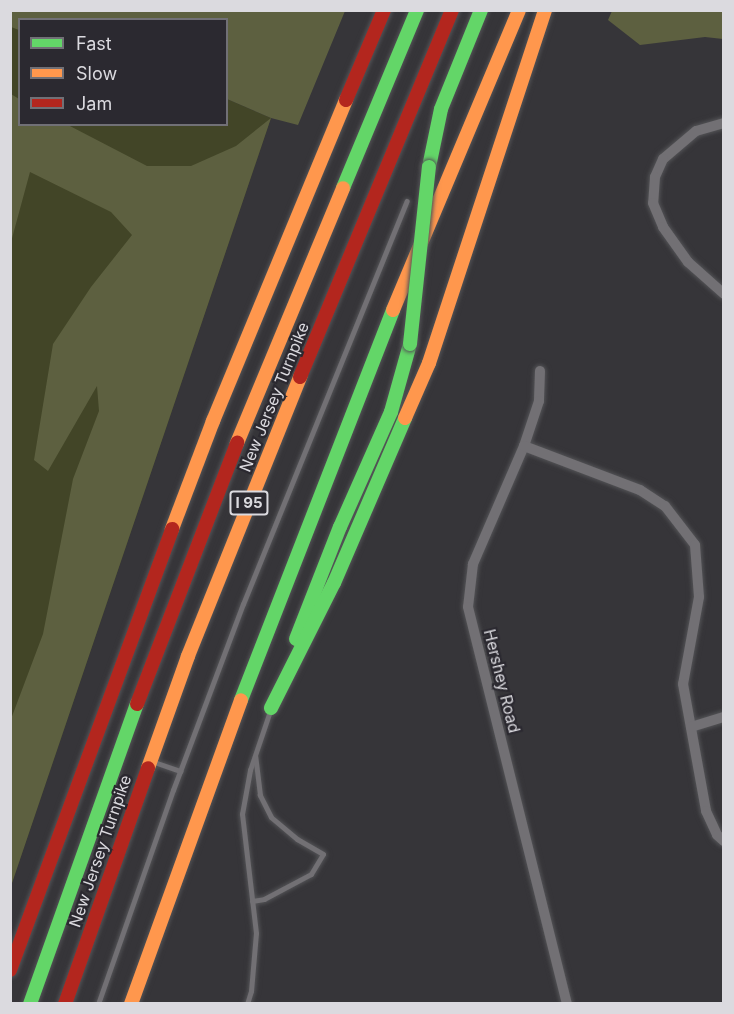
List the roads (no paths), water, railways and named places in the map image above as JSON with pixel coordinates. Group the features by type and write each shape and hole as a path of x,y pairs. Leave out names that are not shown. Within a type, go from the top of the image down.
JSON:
{"highway":[{"path":"10,970 101,717 213,421 290,231 384,10"},
{"name":"New Jersey Turnpike","path":"30,1004 128,729 238,438 417,10"},
{"name":"New Jersey Turnpike","path":"65,1004 188,656 349,254 452,10"},
{"path":"271,708 317,582 391,412 410,344 429,167 441,109 481,10"},
{"path":"131,1004 214,771 331,463 410,267 519,10"},
{"path":"271,708 334,583 429,363 546,10"}],"street":[{"path":"723,123 696,131 663,159 655,177 653,203 663,226 688,262 723,294"},
{"name":"Hershey Road","path":"540,371 539,401 524,446 473,564 468,607 567,1004"},
{"path":"524,446 640,490 665,506 695,545 699,597 683,684 706,811 717,835 723,841"},
{"path":"691,727 723,717"}],"lane":[{"path":"98,1004 180,771 290,484 407,201"},
{"path":"247,1004 255,960 256,933 242,814 245,790 271,708"},
{"path":"252,901 264,899 311,874 322,854 297,839 271,817 260,795 255,754"},
{"path":"150,760 180,771"}]}
